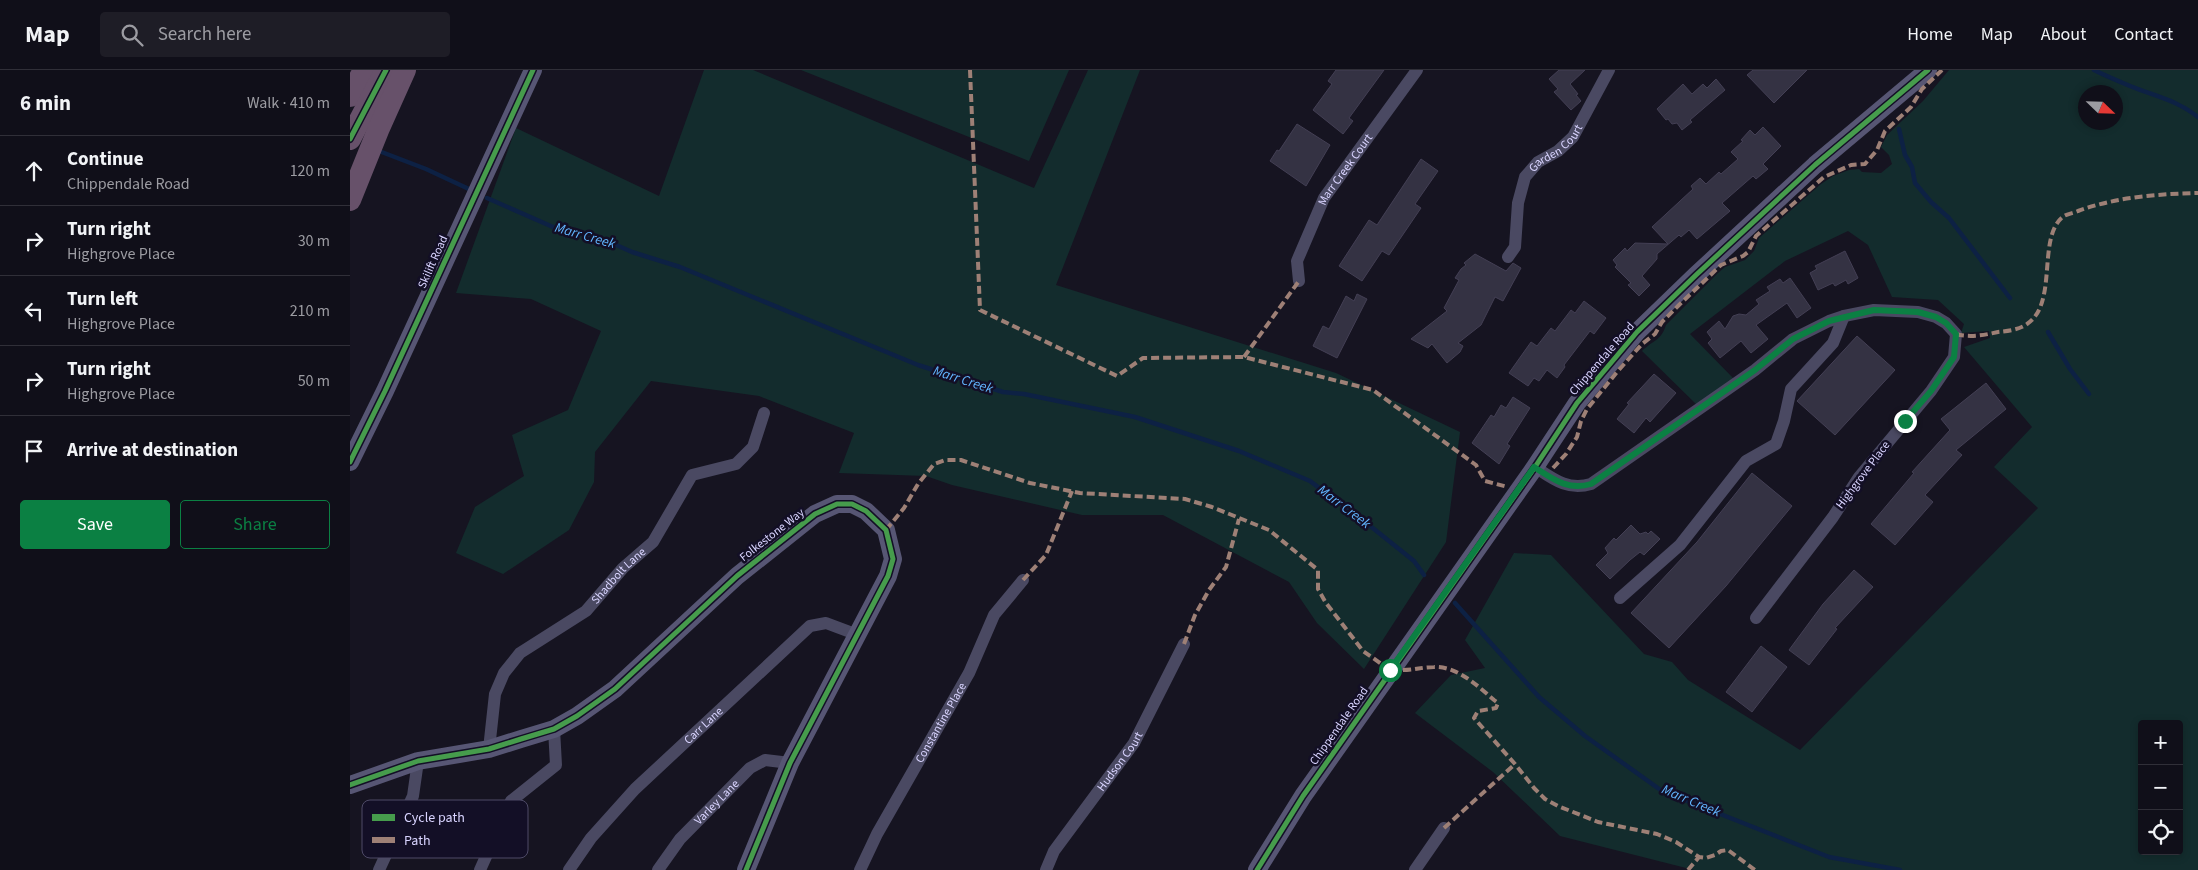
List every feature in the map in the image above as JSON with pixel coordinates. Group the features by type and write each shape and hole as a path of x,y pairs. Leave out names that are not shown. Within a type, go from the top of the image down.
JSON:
{"highway":[{"path":"350,96 364,70"},
{"path":"350,139 386,70"},
{"path":"350,200 405,70"}],"street":[{"name":"Skilift Road","path":"350,462 385,391 533,70"},
{"name":"Marr Creek Court","path":"1298,282 1297,261 1324,198 1417,70"},
{"name":"Garden Court","path":"1508,257 1515,247 1518,203 1525,177 1538,162 1558,151 1573,137 1609,70"},
{"name":"Chippendale Road","path":"1257,870 1303,796 1577,403 1637,332 1696,275 1816,165 1928,70"},
{"name":"Highgrove Place","path":"1534,467 1568,486 1583,487 1591,484 1755,370 1793,339 1829,321 1874,310 1918,312 1936,317 1946,323 1956,334 1954,357 1931,391 1859,477 1832,517 1756,618"},
{"path":"1620,598 1680,544 1746,461 1776,444 1784,421 1791,389 1833,343 1844,316"},
{"name":"Shadbolt Lane","path":"489,749 495,694 504,673 520,653 586,611 623,568 653,542 692,475 736,464 752,447 764,413"},
{"name":"Folkestone Way","path":"350,785 418,761 489,749 554,729 578,716 615,689 737,576 815,514 836,504 852,504 866,511 886,530 893,559 888,576 790,764 746,870"},
{"name":"Constantine Place","path":"860,870 877,834 970,673 994,616 1023,580"},
{"name":"Carr Lane","path":"569,870 591,838 635,789 810,626 826,623 858,635"},
{"name":"Hudson Court","path":"1046,870 1054,851 1134,744 1184,644"},
{"path":"511,800 556,765 554,729"},
{"name":"Varley Lane","path":"658,870 680,839 750,768 765,760 790,764"},
{"path":"411,800 418,761"},
{"path":"1415,870 1444,828"},
{"path":"379,870 385,858"},
{"path":"480,870 485,858"}],"green space":[{"path":"704,70 753,70 1034,188 1088,70 1140,70 1056,285 1336,373 1460,432 1446,542 1364,669 1317,623 1289,582 1163,515 1082,515 952,485 926,476 839,473 854,433 759,396 651,381 595,452 594,482 569,530 503,574 456,553 475,507 524,476 512,435 568,410 601,331 531,299 456,293 516,128 659,196"},
{"path":"801,70 1069,70 1029,161"},
{"path":"1949,70 2198,70 2198,870 1694,870 1560,836 1493,772 1415,713 1451,675 1485,668 1465,640 1514,553 1551,555 1644,654 1672,662 1688,680 1800,750 2038,508 1994,467 2032,427 1964,347 1990,338 1989,331 1961,333 1964,324 1938,300 1892,297 1868,245 1848,231 1785,261 1690,334 1734,379 1697,405 1642,351 1659,337 1666,325 1718,273 1725,267 1745,260 1754,251 1759,238 1821,184 1833,176 1849,170 1859,169 1862,172 1881,173 1892,164 1889,155 1881,147 1887,135 1923,101"}],"building":[{"path":"1336,70 1384,70 1349,118 1353,121 1343,134 1313,110 1332,84 1328,81"},
{"path":"1559,70 1585,70 1570,84 1581,101 1571,110 1554,92 1558,89 1549,79"},
{"path":"1753,70 1807,70 1774,103 1747,75"},
{"path":"1716,79 1725,90 1690,120 1692,122 1682,130 1677,123 1672,124 1668,119 1666,120 1657,109 1683,84 1692,94 1703,84 1707,88"},
{"path":"1297,124 1330,145 1306,186 1270,161"},
{"path":"1763,127 1781,146 1763,164 1768,169 1756,179 1753,176 1722,203 1730,211 1697,239 1689,230 1681,237 1679,235 1657,254 1657,259 1642,276 1650,285 1639,296 1628,285 1631,283 1615,267 1617,265 1613,260 1625,248 1627,251 1635,243 1668,244 1652,227 1693,189 1691,186 1700,178 1706,184 1738,159 1731,152 1743,141 1741,140 1750,130 1755,135"},
{"path":"1421,159 1438,171 1415,204 1421,208 1389,255 1382,251 1362,281 1339,266 1369,220 1377,225"},
{"path":"1845,251 1858,278 1848,284 1846,280 1835,286 1833,283 1818,290 1810,273 1817,269 1815,266"},
{"path":"1475,254 1506,271 1513,263 1521,268 1503,301 1495,297 1481,325 1458,343 1463,346 1460,352 1447,363 1432,344 1428,348 1411,339 1447,311 1444,308 1459,280 1455,278 1466,265 1464,263"},
{"path":"1790,278 1811,308 1797,318 1787,303 1756,325 1768,339 1751,353 1741,341 1720,358 1708,343 1712,339 1707,332 1719,321 1725,329 1733,316 1739,314 1746,315 1759,304 1756,300 1770,291 1767,287 1780,279 1783,283"},
{"path":"1357,294 1367,299 1337,358 1313,346 1323,326 1329,329 1346,296 1354,301"},
{"path":"1584,301 1606,318 1594,334 1590,331 1564,365 1565,367 1557,378 1547,370 1539,381 1534,378 1528,386 1509,373 1531,342 1537,346 1551,328 1555,331 1571,310 1575,313"},
{"path":"1857,336 1895,370 1835,435 1797,401"},
{"path":"1654,374 1676,393 1650,422 1646,418 1634,433 1617,419 1629,404 1627,403"},
{"path":"1986,383 2006,409 1956,450 1962,455 1925,495 1933,502 1895,545 1871,524 1914,473 1912,472 1950,430 1941,419"},
{"path":"1513,397 1530,408 1507,444 1510,446 1499,464 1472,443 1491,415 1494,417 1501,405 1506,408"},
{"path":"1752,473 1792,506 1726,586 1669,648 1631,613 1697,542"},
{"path":"1631,525 1640,534 1646,532 1648,534 1651,531 1660,539 1644,555 1640,552 1610,579 1596,565 1608,553 1605,548 1614,538 1616,540"},
{"path":"1854,570 1873,587 1835,628 1837,629 1809,665 1789,650 1823,604"},
{"path":"1761,646 1787,667 1752,712 1726,692"}],"waterway":[{"path":"2094,70 2174,102 2198,117"},
{"path":"1899,129 1905,155 1912,167 1915,183 1931,202 1949,218 2010,298"},
{"name":"Marr Creek","path":"379,151 426,169 471,190"},
{"name":"Marr Creek","path":"487,198 553,227 596,236 632,252 680,267 918,365 1003,392 1024,394 1135,417 1239,451 1310,481 1414,561 1424,575"},
{"path":"2048,332 2070,369 2089,394"},
{"name":"Marr Creek","path":"1455,603 1539,697 1585,736 1662,791 1829,857 1900,870"}],"marked path":[{"path":"970,70 980,310 1117,376 1143,358 1244,357 1373,390 1476,465 1485,481 1508,487"},
{"path":"1553,468 1566,454 1577,437 1581,421 1587,409 1642,344 1655,334 1662,322 1721,265 1748,252 1756,236 1824,177 1851,165 1865,164 1877,150 1885,131 1911,107 1922,89 1942,70"},
{"path":"1956,334 1977,336 2013,330 2027,324 2037,314 2045,286 2051,238 2056,226 2064,216 2092,206 2122,199 2152,195 2198,193"},
{"path":"1244,357 1299,281"},
{"path":"886,530 904,508 918,484 934,464 945,460 961,460 1030,483 1080,493 1185,499 1212,507 1269,530 1318,570 1318,589 1326,603 1363,651 1383,665"},
{"path":"1023,580 1046,555 1072,491"},
{"path":"1184,644 1195,615 1209,590 1226,567 1239,519"},
{"path":"1403,670 1434,667 1451,670 1467,678 1498,703 1496,708 1478,711 1474,718 1545,799 1598,822 1657,834 1676,842 1699,857 1706,858 1728,850 1755,870"},
{"path":"1444,828 1515,764"},
{"path":"1688,870 1699,857"}],"cycle path":[{"path":"350,139 386,70"},
{"path":"350,462 385,391 533,70"},
{"path":"1257,870 1303,796 1535,467 1577,403 1637,332 1696,275 1815,165 1928,70"},
{"path":"350,785 418,761 489,749 554,729 577,716 615,689 737,576 815,514 837,504 852,504 866,511 886,530 893,559 888,576 790,763 746,870"}],"route":[{"path":"1390,670 1534,467 1568,486 1583,487 1591,484 1755,370 1793,339 1829,321 1874,310 1918,312 1936,317 1946,323 1956,334 1954,357 1931,391 1905,421"}]}
